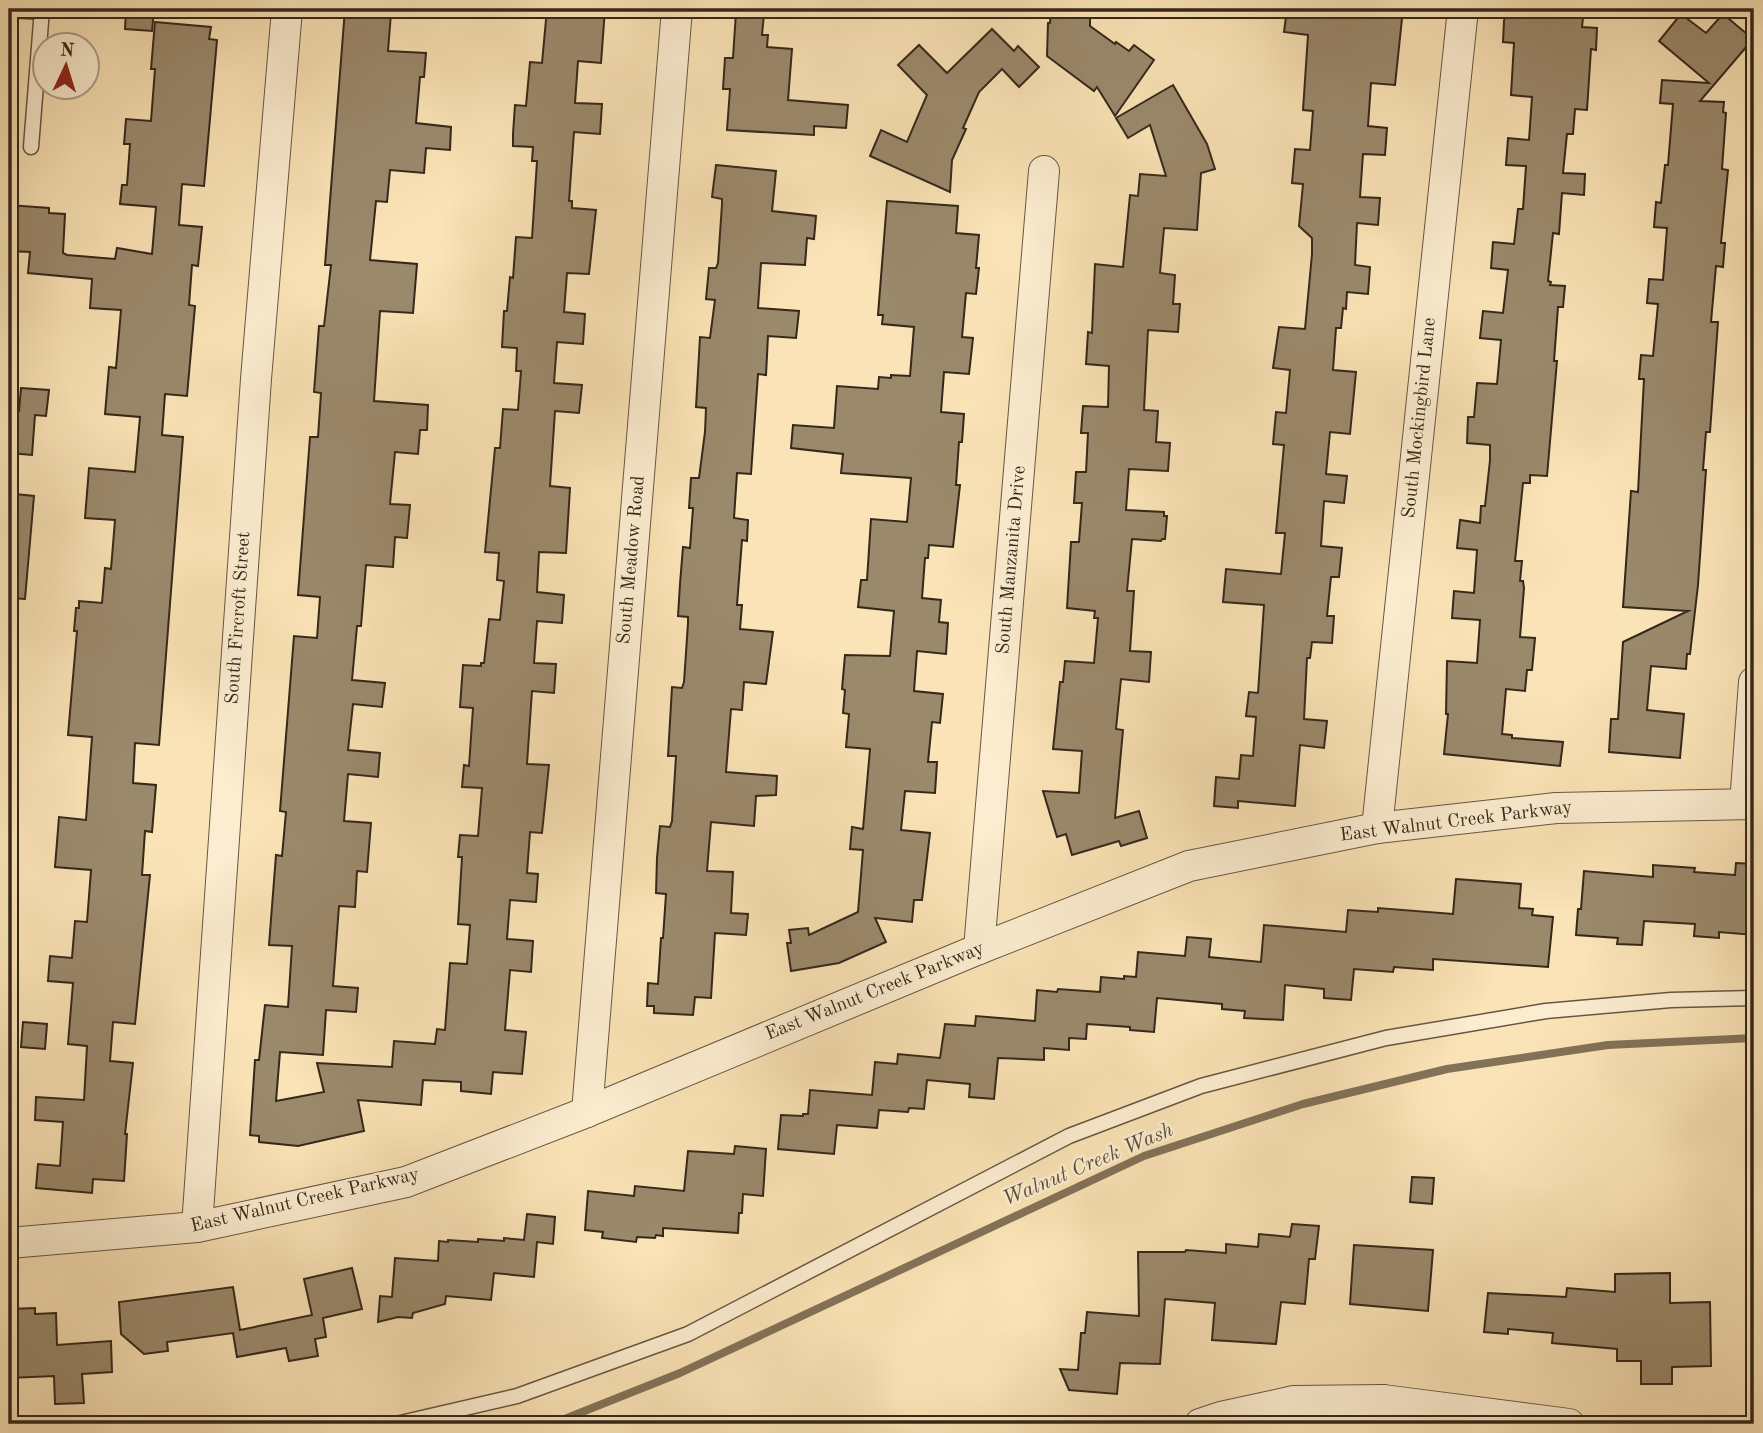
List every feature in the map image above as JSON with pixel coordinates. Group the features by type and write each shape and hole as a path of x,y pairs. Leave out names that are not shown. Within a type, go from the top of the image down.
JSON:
{"street":[{"name":"South Fircroft Street","path":"197,1227 256,379 287,9"},
{"name":"South Meadow Road","path":"587,1112 677,9"},
{"name":"South Mockingbird Lane","path":"1377,828 1463,9"},
{"name":"South Manzanita Drive","path":"979,949 1044,171"},
{"path":"1749,804 1754,682"},
{"name":"East Walnut Creek Parkway","path":"9,1243 197,1227 406,1182 587,1112 979,949 1189,866 1377,828 1556,808 1749,804"},
{"path":"1200,1424 1294,1401 1382,1412 1569,1424"}],"lane":[{"path":"9,10 42,11 31,147"},
{"path":"396,1424 517,1396 688,1334 1069,1136 1201,1086 1386,1038 1546,1011 1671,1000 1754,998"}],"building":[{"path":"126,9 154,9 152,31 125,29"},
{"path":"345,9 391,13 388,51 426,53 424,77 420,77 416,123 451,127 450,150 426,148 424,173 390,170 387,202 376,201 370,260 417,264 413,313 380,311 374,401 428,405 427,430 420,430 418,454 395,452 390,504 410,505 407,538 395,537 393,567 366,565 361,626 357,626 352,680 385,683 382,707 353,704 348,750 380,753 378,777 348,774 344,821 371,823 367,872 357,871 355,907 339,906 333,986 358,988 356,1012 326,1010 323,1055 280,1052 276,1101 324,1092 317,1063 392,1067 394,1041 435,1044 437,1029 445,1030 450,963 467,964 470,925 458,924 462,857 458,857 460,835 478,836 482,788 462,787 464,765 469,766 473,708 460,707 463,665 481,666 481,663 484,663 489,619 500,620 504,581 497,580 499,553 485,552 495,448 500,448 503,409 518,410 521,371 516,371 517,348 502,347 504,311 507,311 510,277 513,278 516,237 532,238 537,161 532,161 533,147 513,146 515,105 526,106 530,62 542,63 547,9 605,9 601,63 578,61 575,103 602,104 600,134 574,132 569,201 572,201 572,208 596,210 589,274 567,273 564,312 585,314 583,344 557,342 554,383 582,385 579,413 555,411 550,486 570,488 566,553 539,552 537,592 564,595 562,623 537,621 534,663 556,664 554,693 532,691 527,764 549,765 542,833 530,832 527,873 538,874 536,902 510,900 507,939 533,941 531,972 510,970 505,1030 526,1032 522,1074 493,1072 491,1094 461,1091 461,1082 423,1080 421,1105 358,1100 364,1131 298,1146 259,1142 259,1136 250,1135 255,1060 259,1060 265,1005 288,1007 292,946 269,945 276,855 282,856 286,812 280,811 294,636 317,638 320,597 298,595 310,437 318,437 321,393 314,392 319,326 324,326 331,265 325,265"},
{"path":"1051,9 1090,10 1090,26 1115,44 1116,42 1129,51 1134,45 1154,60 1115,116 1097,87 1094,91 1047,56"},
{"path":"1287,9 1403,9 1395,85 1371,83 1368,126 1387,128 1385,155 1363,154 1360,197 1380,198 1378,225 1357,223 1355,265 1370,267 1368,294 1347,292 1341,328 1336,328 1333,370 1356,372 1350,434 1330,432 1326,474 1347,476 1344,503 1324,501 1321,546 1342,548 1339,577 1331,577 1327,616 1334,616 1332,643 1312,642 1310,658 1307,658 1304,719 1327,721 1324,748 1300,745 1295,806 1238,801 1238,808 1214,806 1216,777 1239,779 1241,755 1253,756 1256,717 1246,716 1249,692 1258,693 1264,605 1223,602 1226,569 1281,574 1285,533 1276,533 1284,445 1273,444 1276,412 1286,413 1290,370 1273,368 1279,327 1305,329 1312,254 1312,238 1299,226 1303,184 1292,183 1295,149 1310,150 1313,111 1303,110 1308,35 1284,32"},
{"path":"1536,9 1584,9 1582,27 1597,28 1596,50 1591,49 1587,110 1575,109 1573,134 1567,134 1563,173 1585,174 1584,195 1562,193 1559,234 1553,233 1548,281 1551,282 1550,285 1565,286 1563,307 1558,307 1554,361 1557,361 1547,476 1530,475 1530,483 1523,483 1515,561 1522,561 1520,581 1523,581 1524,588 1520,637 1535,638 1532,670 1527,670 1525,691 1506,689 1502,734 1512,735 1512,738 1563,742 1560,766 1444,754 1448,714 1447,661 1477,663 1480,620 1452,618 1454,591 1474,593 1477,550 1457,548 1460,520 1480,523 1481,506 1485,506 1490,460 1490,445 1467,443 1468,417 1474,417 1477,383 1497,384 1501,340 1480,338 1483,311 1503,313 1508,270 1491,268 1493,242 1514,244 1518,209 1523,209 1526,166 1506,165 1508,138 1529,140 1532,97 1511,95 1514,43 1503,42 1504,21 1506,13 1536,15"},
{"path":"736,12 764,14 762,35 768,35 767,47 792,49 788,100 848,105 846,128 814,126 814,135 727,130 730,89 723,89 725,58 733,58"},
{"path":"1681,14 1706,33 1723,14 1753,39 1700,101 1724,102 1723,112 1726,113 1722,169 1728,170 1721,243 1725,243 1723,267 1716,266 1711,322 1718,322 1710,432 1706,432 1703,470 1706,470 1698,585 1686,669 1651,666 1647,710 1684,714 1680,758 1609,752 1611,719 1618,719 1623,642 1688,611 1623,607 1631,491 1638,492 1644,379 1639,379 1641,355 1653,356 1658,304 1647,303 1649,279 1663,280 1667,228 1654,227 1656,202 1661,203 1665,165 1668,165 1673,104 1660,103 1662,80 1709,83 1659,41"},
{"path":"155,22 211,27 209,39 217,40 204,186 182,184 179,225 202,227 198,266 192,265 189,305 195,306 187,396 165,394 162,435 183,437 159,745 135,743 133,783 156,785 152,832 145,831 142,875 150,875 135,1024 113,1022 110,1061 133,1063 125,1134 124,1181 93,1179 92,1193 36,1188 38,1164 60,1166 63,1122 35,1120 36,1097 84,1100 87,1046 68,1044 73,983 48,981 50,956 72,958 75,921 87,922 91,870 55,867 59,817 86,820 92,737 68,735 77,631 74,631 79,601 102,603 105,568 111,569 115,520 85,518 89,468 135,472 140,417 105,414 109,367 116,368 121,310 90,308 92,279 28,273 30,252 9,251 9,205 49,208 49,213 65,214 63,253 67,255 115,259 117,248 152,254 156,207 120,204 122,185 127,185 130,144 124,144 126,119 151,121"},
{"path":"992,29 1014,51 1018,46 1039,67 1019,87 1002,69 979,92 952,160 950,192 870,156 881,130 907,142 927,95 898,65 919,45 947,73"},
{"path":"1173,85 1207,144 1215,169 1201,173 1197,230 1164,228 1160,273 1175,275 1173,304 1180,304 1178,332 1148,330 1144,410 1158,411 1156,442 1170,443 1168,471 1129,469 1126,510 1164,512 1164,516 1167,516 1165,539 1132,539 1127,591 1134,591 1130,651 1151,652 1149,682 1121,679 1116,729 1123,730 1115,818 1139,811 1147,838 1121,846 1119,841 1072,855 1066,834 1057,837 1043,791 1079,793 1082,751 1053,749 1060,682 1063,682 1065,661 1094,663 1098,618 1094,618 1095,611 1067,608 1071,542 1079,542 1082,503 1074,503 1076,472 1086,472 1088,433 1081,433 1083,406 1108,407 1109,366 1086,364 1088,332 1092,333 1095,264 1123,267 1130,195 1138,196 1140,174 1166,176 1150,125 1128,138 1116,118"},
{"path":"716,165 776,171 772,211 816,216 814,239 807,238 805,265 761,263 758,308 799,311 796,338 768,336 766,375 758,374 751,474 737,473 734,518 748,520 747,541 742,540 737,605 742,605 740,629 773,632 766,684 744,682 742,710 731,709 726,772 777,776 776,795 756,796 754,826 711,822 707,871 733,872 731,913 748,914 746,935 715,933 711,998 695,997 693,1015 654,1013 654,1006 647,1006 648,983 658,984 663,938 666,894 656,893 657,858 660,826 670,827 672,821 676,756 668,756 672,687 682,688 684,682 688,617 678,616 683,547 690,548 693,508 689,508 691,478 699,478 705,432 706,408 696,407 700,337 710,338 715,300 706,299 709,268 716,268 718,263 722,199 712,197"},
{"path":"887,201 958,206 956,233 979,235 976,294 966,293 962,337 973,338 969,374 944,372 941,412 964,414 962,442 959,442 956,485 960,485 953,547 929,545 928,558 925,558 922,598 941,600 939,622 948,623 946,654 917,651 914,691 943,694 940,723 932,722 928,762 937,762 935,793 905,791 901,830 930,833 922,900 914,900 912,922 875,918 886,942 839,963 791,971 787,943 791,943 789,930 808,928 809,935 858,912 863,850 850,849 852,827 863,829 870,749 846,747 849,714 843,713 845,690 842,689 845,655 890,656 894,611 858,607 861,580 867,580 871,519 907,522 911,478 841,473 843,454 791,448 793,425 834,428 837,386 878,389 879,377 910,376 914,327 882,324 883,315 878,315"},
{"path":"21,388 49,390 46,416 35,415 32,455 9,453 9,410 19,411"},
{"path":"15,494 34,496 25,599 9,598 9,511 14,511"},
{"path":"1736,863 1754,864 1754,935 1719,932 1719,938 1694,936 1695,924 1644,921 1642,945 1617,944 1618,938 1576,935 1584,871 1653,877 1653,865 1695,868 1694,872 1735,875"},
{"path":"1456,879 1521,884 1519,908 1533,909 1532,915 1553,917 1548,967 1433,959 1433,970 1394,967 1393,972 1354,969 1351,1000 1324,998 1324,989 1285,985 1283,1020 1244,1018 1245,1011 1222,1009 1222,1004 1157,998 1154,1032 1130,1030 1130,1027 1087,1024 1086,1039 1069,1038 1069,1050 1044,1048 1044,1060 998,1058 994,1099 969,1097 970,1084 927,1080 924,1109 909,1108 908,1112 879,1110 877,1128 837,1125 834,1154 778,1149 781,1115 808,1114 810,1090 872,1095 875,1062 897,1064 898,1054 940,1058 945,1024 975,1026 976,1016 1035,1021 1037,990 1100,992 1101,977 1136,977 1138,952 1185,956 1187,937 1211,939 1209,957 1261,962 1264,925 1346,932 1348,910 1378,912 1378,908 1453,914"},
{"path":"23,1022 47,1024 45,1049 21,1047"},
{"path":"735,1146 766,1149 763,1196 743,1194 738,1233 663,1228 663,1236 637,1237 636,1242 602,1238 603,1232 585,1230 588,1191 634,1196 635,1186 684,1191 688,1151 734,1154"},
{"path":"1412,1177 1434,1178 1432,1204 1410,1202"},
{"path":"527,1214 555,1217 553,1244 537,1242 534,1277 494,1273 491,1300 446,1296 445,1304 413,1313 412,1318 398,1317 378,1322 380,1296 392,1297 395,1258 438,1261 439,1241 504,1241 504,1238 524,1240"},
{"path":"1292,1224 1319,1226 1315,1259 1309,1259 1305,1304 1281,1302 1276,1344 1212,1340 1215,1303 1165,1299 1160,1364 1120,1363 1117,1394 1069,1390 1060,1369 1078,1370 1081,1333 1085,1333 1087,1312 1139,1316 1138,1252 1186,1250 1226,1253 1226,1244 1258,1247 1259,1234 1290,1237"},
{"path":"1354,1245 1433,1250 1428,1311 1350,1304"},
{"path":"352,1268 362,1309 323,1318 326,1337 315,1339 318,1356 289,1361 286,1348 237,1357 233,1333 167,1342 168,1351 144,1354 121,1334 119,1302 233,1287 240,1330 312,1315 304,1279"},
{"path":"1670,1273 1670,1303 1710,1302 1711,1366 1672,1367 1672,1384 1641,1384 1641,1361 1617,1361 1617,1349 1552,1343 1553,1333 1508,1329 1508,1334 1484,1332 1488,1293 1566,1297 1567,1288 1615,1292 1615,1274"},
{"path":"35,1308 35,1314 56,1313 57,1345 111,1341 112,1372 82,1374 84,1403 55,1404 54,1376 9,1378 9,1309"}],"waterway":[{"name":"Walnut Creek Wash","path":"552,1424 680,1373 1144,1156 1303,1104 1447,1069 1608,1045 1754,1038"}]}
